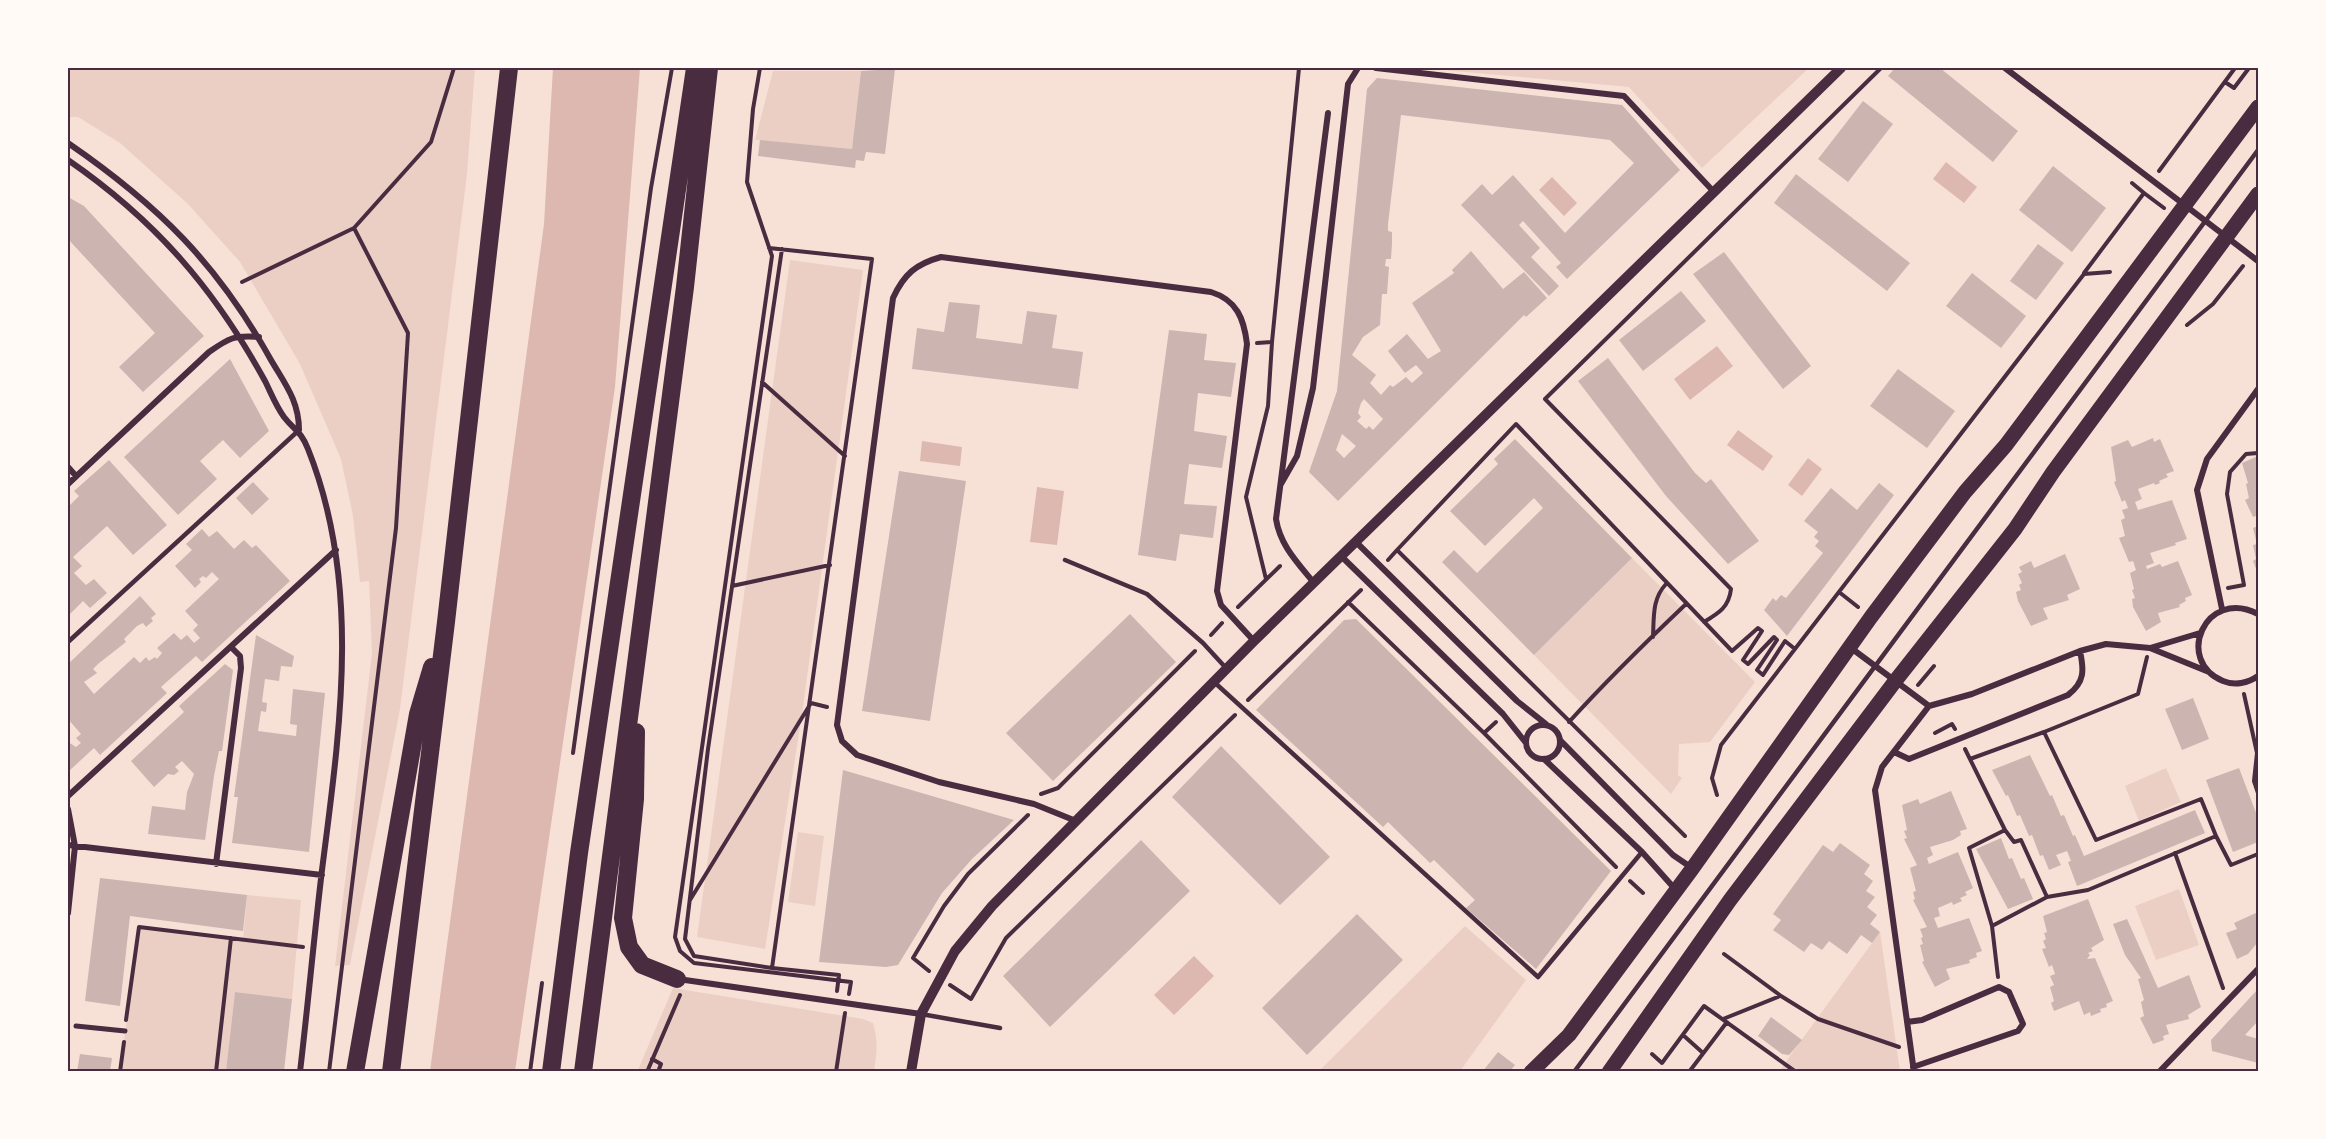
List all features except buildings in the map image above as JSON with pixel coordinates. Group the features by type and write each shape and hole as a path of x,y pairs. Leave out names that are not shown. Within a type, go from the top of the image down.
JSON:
{"highway":[{"path":"583,1071 685,287 706,68"},
{"path":"551,1071 579,853 706,68"},
{"path":"391,1071 511,71"},
{"path":"355,1071 418,714 446,622"},
{"path":"638,644 635,799 623,918 629,947 642,964 679,986"}],"main road":[{"path":"1531,1071 1569,1035 1965,492 2006,445 2259,106"},
{"path":"1609,1071 1730,900 1896,680 2015,529 2060,462 2259,194"}],"street":[{"path":"1376,68 1624,96 1713,192"},
{"path":"910,1071 921,1014 955,951 992,906 1226,668 1842,68"},
{"path":"2005,68 2259,261"},
{"path":"1279,487 1297,456 1314,388 1348,84 1356,70"},
{"path":"1314,583 1278,534 1276,519 1328,113"},
{"path":"68,143 113,175 186,238 234,299 259,337 299,410 299,430"},
{"path":"68,160 141,217 205,287 239,336 285,418 299,430 308,448 327,506 336,550 344,653 337,754 300,1071"},
{"path":"1077,821 1034,804 893,769 857,755 842,741 837,725 893,297 911,269 925,261 941,257 1211,292 1223,296 1233,304 1244,321 1247,344 1217,591 1221,605 1254,641"},
{"path":"68,484 209,352 227,339 239,336 259,337"},
{"path":"2222,609 2197,490 2207,459 2259,389"},
{"path":"68,467 76,476"},
{"path":"1356,542 1517,701 1558,732 1561,741 1673,855 1692,868"},
{"path":"68,796 336,550"},
{"path":"1341,556 1503,714 1526,743 1530,753 1544,759 1642,852 1676,890"},
{"path":"2209,672 2199,653 2200,633 2213,615 2222,609 2235,607 2259,614"},
{"path":"2150,648 2200,633"},
{"path":"1907,1022 1922,1020 2000,987 2009,992 2023,1024 2018,1031 1914,1069 1907,1022 1875,790 1878,776 1929,706 1972,694 2080,651 2106,644 2150,648 2209,672 2227,682 2237,683 2259,676"},
{"path":"216,864 241,668 240,656 231,647"},
{"path":"1851,648 1929,706"},
{"path":"1894,752 1909,759 2068,695 2078,687 2084,675 2080,651"},
{"path":"1526,743 1532,729 1546,724"},
{"path":"1544,759 1554,755 1561,741"},
{"path":"68,809 71,845 68,913"},
{"path":"71,845 322,875"},
{"path":"2163,1070 2259,969"},
{"path":"679,986 847,1002 921,1014"},
{"path":"76,1026 125,1031"}],"lane":[{"path":"1574,1071 2259,150"},
{"path":"68,642 299,430"},
{"path":"1065,560 1147,594 1203,643 1226,668"},
{"path":"1213,681 1538,977 1642,852"},
{"path":"921,1014 1000,1028"}],"path":[{"path":"242,282 354,228 431,142 454,68"},
{"path":"573,757 651,188 672,68"},
{"path":"760,68 753,109 747,182 772,256 675,937 680,951 694,963 851,982 836,1071"},
{"path":"1266,579 1246,497 1268,406 1272,342 1299,68"},
{"path":"1704,622 1723,611 1730,600 1731,589 1545,399 1881,68"},
{"path":"2158,172 2235,68"},
{"path":"2224,82 2234,88 2249,68"},
{"path":"1717,795 1712,778 1721,745 2138,201"},
{"path":"329,1071 396,528 408,333 354,228"},
{"path":"769,248 872,259 772,968"},
{"path":"782,249 732,586 685,939 694,956 839,975 836,1001"},
{"path":"2187,325 2213,304 2243,266"},
{"path":"2084,274 2110,272"},
{"path":"762,382 845,456"},
{"path":"1382,568 1516,424 1732,651 1758,628 1762,631 1743,660 1748,664 1774,637 1777,639 1757,670 1763,675 1785,641 1795,648"},
{"path":"2218,590 2244,585 2227,494 2230,472 2246,454 2259,453"},
{"path":"1397,550 1685,836"},
{"path":"732,586 830,565"},
{"path":"1238,607 1280,566"},
{"path":"971,999 1006,938 1368,583"},
{"path":"1653,638 1654,607 1660,590 1666,584"},
{"path":"1839,592 1858,607"},
{"path":"1348,602 1643,893"},
{"path":"1569,722 1624,662 1653,638 1686,604"},
{"path":"1970,759 2138,694 2150,648"},
{"path":"1918,686 1934,666"},
{"path":"2237,683 2242,687 2257,753 2254,782 2259,793"},
{"path":"1517,701 1532,685"},
{"path":"688,903 811,703"},
{"path":"1484,734 1503,714"},
{"path":"2044,732 2096,840 2201,799 2230,865 2259,854"},
{"path":"1960,738 2005,830 2014,842 2021,840 2047,897"},
{"path":"2000,987 1992,926 1970,848 2005,830"},
{"path":"1992,926 2047,897 2088,890 2216,836"},
{"path":"2175,853 2228,1001"},
{"path":"120,1071 139,927 303,947"},
{"path":"216,1071 231,938"},
{"path":"1724,954 1781,996 1818,1019 1899,1047 1898,1037"},
{"path":"530,1071 542,981"},
{"path":"647,1071 679,986"},
{"path":"1689,1071 1724,1020 1781,996"},
{"path":"1652,1054 1662,1063 1704,1006 1796,1071"},
{"path":"1683,1035 1703,1053"},
{"path":"652,1059 661,1064 658,1071"}],"shaded area":[{"path":"68,68 475,68 467,174 400,709 350,965 335,966 372,653 369,581 360,582 353,516 341,459 300,364 240,262 188,204 120,143 78,117 68,117"},
{"path":"553,68 640,68 615,387 515,1071 430,1071 544,224"},
{"path":"1422,68 1809,68 1702,168 1629,87"},
{"path":"773,71 861,71 852,149 755,140"},
{"path":"1946,162 1977,187 1964,203 1933,179"},
{"path":"1552,177 1577,203 1564,216 1539,190"},
{"path":"790,260 863,270 801,721 765,949 697,937"},
{"path":"1717,346 1733,366 1690,400 1674,379"},
{"path":"1738,430 1773,456 1763,471 1727,445"},
{"path":"922,441 962,447 960,466 920,461"},
{"path":"1808,458 1822,469 1802,496 1788,485"},
{"path":"1037,487 1064,491 1057,545 1030,542"},
{"path":"1632,558 1755,682 1710,742 1679,744 1678,775 1682,778 1671,794 1534,655"},
{"path":"2166,768 2181,802 2139,821 2125,786"},
{"path":"798,832 824,836 815,906 788,902"},
{"path":"2179,889 2199,945 2156,960 2135,906"},
{"path":"247,895 301,900 292,999 235,992 226,1071 120,1072 139,927 243,940"},
{"path":"1465,926 1526,980 1460,1071 1319,1071"},
{"path":"1880,932 1900,1071 1779,1072 1792,1053"},
{"path":"1194,956 1214,976 1174,1015 1154,995"},
{"path":"673,988 863,1019 873,1023 876,1035 874,1071 637,1072"}]}
